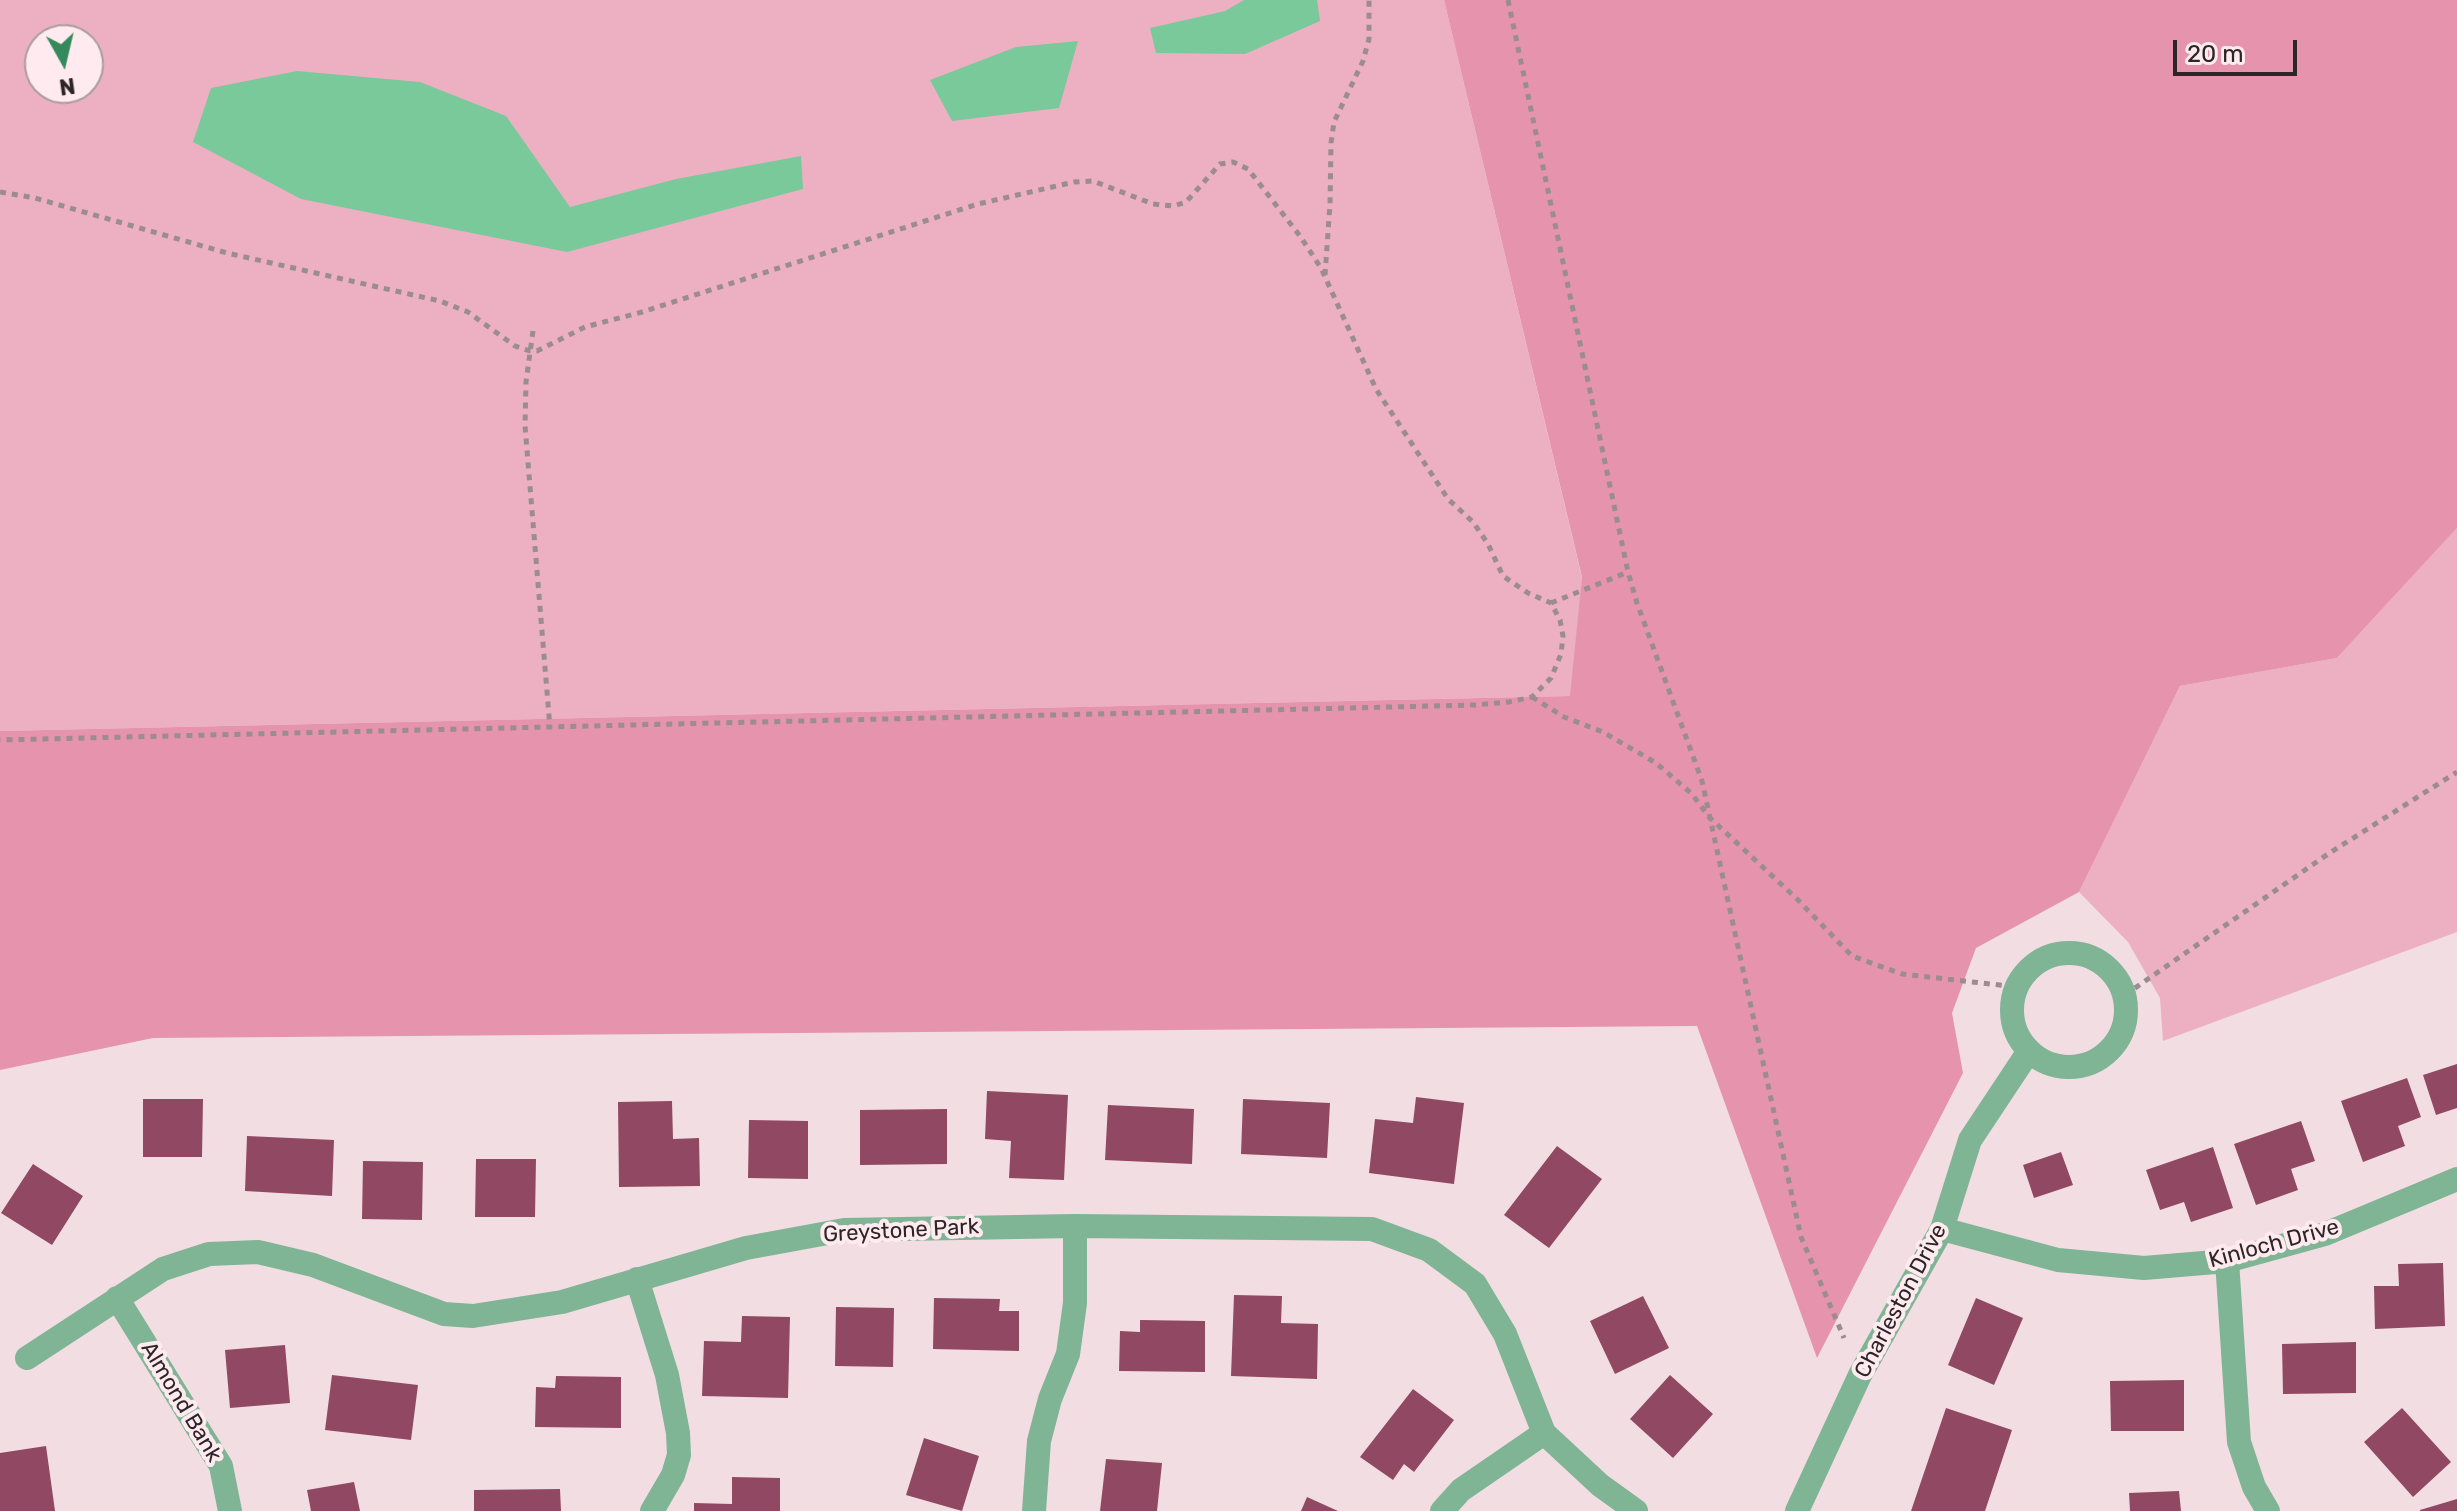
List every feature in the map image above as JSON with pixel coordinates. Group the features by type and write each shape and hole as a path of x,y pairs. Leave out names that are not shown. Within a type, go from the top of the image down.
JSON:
{"street":[{"path":"2072,953 2089,956 2117,978 2125,995 2126,1014 2122,1032 2113,1048 2098,1060 2081,1066 2062,1067 2045,1062 2029,1051 2013,1021 2012,1004 2017,987 2039,961 2072,953"},
{"name":"Charleston Drive","path":"1797,1511 1860,1375 1942,1229 1970,1140 2029,1051"},
{"name":"Kinloch Drive","path":"1942,1229 2058,1260 2144,1268 2227,1261 2325,1234 2457,1179"},
{"path":"1034,1511 1039,1441 1050,1399 1068,1354 1075,1303 1075,1226"},
{"name":"Greystone Park","path":"27,1358 163,1269 209,1254 258,1252 313,1265 444,1314 473,1316 562,1302 746,1248 844,1230 1075,1226 1372,1229 1429,1250 1475,1284 1505,1334 1544,1433 1600,1485 1636,1511"},
{"path":"2227,1261 2239,1442 2254,1487 2268,1511"},
{"path":"637,1279 667,1375 678,1433 679,1455 673,1475 652,1511"},
{"name":"Almond Bank","path":"117,1298 221,1466 230,1511"},
{"path":"1442,1511 1461,1490 1544,1433"}],"path":[{"path":"1325,276 1334,122 1363,61 1369,39 1369,0"},
{"path":"1508,0 1628,572 1702,781 1801,1237 1860,1375"},
{"path":"0,192 35,198 227,253 440,301 468,312 515,346 537,351 585,327 642,312 978,204 1074,182 1093,181 1153,204 1173,206 1186,202 1220,164 1233,162 1248,169 1300,236 1325,276 1376,389 1448,499 1473,522 1488,544 1503,576 1528,593 1551,603 1560,620 1563,636 1561,654 1551,678 1532,697 1475,705 0,740"},
{"path":"533,331 524,405 550,728"},
{"path":"1551,603 1628,572"},
{"path":"1532,697 1564,717 1603,732 1656,763 1692,794 1709,817 1797,899 1852,956 1902,974 2017,987"},
{"path":"2125,995 2328,854 2457,772"}],"shaded area":[{"path":"0,0 1444,0 1582,578 1571,696 0,731"},
{"path":"1244,0 1317,0 1320,21 1245,54 1156,53 1150,28 1225,11"},
{"path":"1444,0 2457,0 2457,528 2337,658 2180,686 2079,892 1976,948 1952,1013 1963,1073 1817,1358 1697,1026 153,1038 0,1070 0,731 1570,696 1582,577"},
{"path":"1078,41 1059,108 952,121 930,80 1016,47"},
{"path":"297,71 420,82 506,116 570,207 676,179 801,156 803,189 567,252 301,199 193,142 211,88"},
{"path":"2457,528 2457,932 2163,1041 2160,998 2128,942 2079,892 2180,686 2337,658"}],"building":[{"path":"2457,1064 2457,1108 2436,1115 2423,1075"},
{"path":"2407,1078 2421,1117 2398,1126 2405,1146 2363,1162 2341,1101"},
{"path":"987,1091 1068,1095 1064,1180 1009,1178 1011,1141 985,1139"},
{"path":"1416,1097 1464,1103 1454,1184 1369,1173 1375,1119 1413,1123"},
{"path":"143,1099 203,1099 202,1157 143,1157"},
{"path":"1243,1099 1330,1103 1327,1158 1241,1154"},
{"path":"672,1101 673,1139 699,1138 700,1186 619,1187 618,1102"},
{"path":"1108,1105 1194,1109 1192,1164 1105,1160"},
{"path":"947,1109 947,1164 860,1165 860,1110"},
{"path":"749,1120 808,1121 808,1179 748,1178"},
{"path":"2301,1121 2315,1161 2291,1169 2298,1190 2256,1205 2234,1144"},
{"path":"247,1136 334,1140 332,1196 245,1191"},
{"path":"1557,1146 1602,1179 1549,1248 1504,1215"},
{"path":"2213,1147 2233,1208 2191,1222 2184,1202 2160,1210 2146,1170"},
{"path":"2061,1152 2073,1185 2034,1198 2023,1165"},
{"path":"476,1159 536,1159 535,1217 475,1217"},
{"path":"363,1161 423,1162 422,1220 362,1219"},
{"path":"33,1164 83,1196 52,1245 1,1213"},
{"path":"2443,1263 2445,1326 2375,1329 2374,1286 2399,1286 2398,1264"},
{"path":"1234,1295 1282,1296 1281,1323 1318,1324 1317,1379 1231,1376"},
{"path":"1643,1296 1669,1348 1615,1374 1590,1321"},
{"path":"934,1298 1000,1299 999,1311 1019,1311 1019,1351 933,1349"},
{"path":"1976,1298 2023,1318 1994,1385 1948,1365"},
{"path":"836,1307 894,1308 893,1367 835,1366"},
{"path":"742,1316 790,1317 788,1398 702,1396 704,1341 741,1342"},
{"path":"1140,1320 1205,1321 1205,1372 1119,1371 1120,1331 1140,1332"},
{"path":"2356,1342 2356,1393 2283,1394 2282,1344"},
{"path":"285,1345 290,1403 230,1408 225,1350"},
{"path":"332,1375 418,1385 411,1440 325,1430"},
{"path":"1670,1375 1713,1414 1673,1458 1630,1419"},
{"path":"556,1376 621,1377 621,1428 535,1427 536,1387 555,1388"},
{"path":"2184,1380 2184,1431 2111,1431 2110,1381"},
{"path":"1413,1389 1454,1420 1414,1472 1404,1464 1393,1480 1360,1457"},
{"path":"1946,1408 2012,1430 1985,1511 1911,1511"},
{"path":"2402,1408 2451,1462 2413,1497 2364,1442"},
{"path":"924,1438 979,1456 962,1511 906,1495"},
{"path":"46,1446 55,1511 0,1511 0,1453"},
{"path":"1106,1459 1162,1463 1157,1511 1100,1511"},
{"path":"732,1477 780,1478 780,1511 694,1511 694,1503 732,1504"},
{"path":"354,1482 360,1511 311,1511 307,1490"},
{"path":"560,1489 561,1511 474,1511 474,1490"},
{"path":"2179,1491 2181,1511 2130,1511 2129,1493"},
{"path":"1307,1497 1338,1511 1301,1511"},
{"path":"2457,1499 2457,1511 2420,1511 2420,1510"}]}
